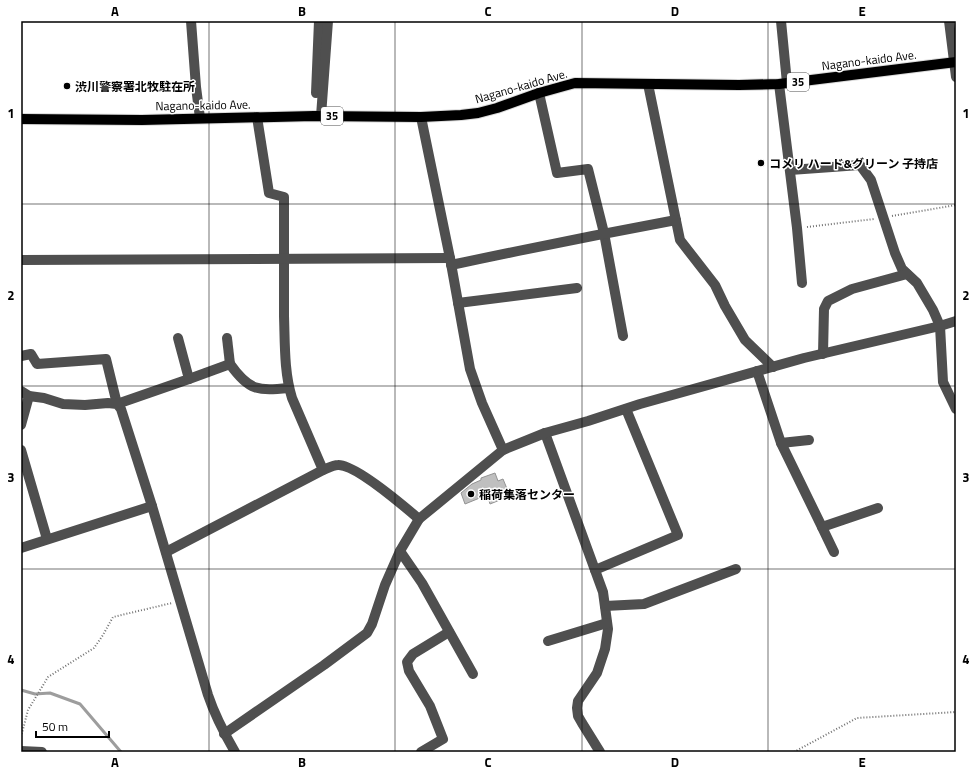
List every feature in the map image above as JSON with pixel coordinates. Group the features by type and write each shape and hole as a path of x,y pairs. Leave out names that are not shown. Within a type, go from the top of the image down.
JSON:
{"main road":[{"name":"Nagano-kaido Ave.","path":"21,119 126,120 317,116 421,117 461,115 497,108 539,93 575,83 739,85 783,84 955,62"}],"street":[{"path":"191,21 200,118"},
{"path":"318,21 322,39"},
{"path":"317,116 322,39 328,21"},
{"path":"781,21 783,84 790,170 802,283"},
{"path":"949,21 956,77"},
{"path":"648,84 680,240 715,285 725,306 745,340 773,367"},
{"path":"539,93 557,173 588,169 604,233 623,336"},
{"path":"257,117 269,193 284,197 283,259 285,360 289,388 323,470"},
{"path":"421,117 451,261 470,369 482,403 503,450"},
{"path":"790,170 860,165 871,180 894,253 902,269 917,284 933,310 940,326 943,382 956,409"},
{"path":"21,260 283,259 451,261 522,250 676,220"},
{"path":"824,354 824,309 828,301 852,289 907,274"},
{"path":"458,303 577,288"},
{"path":"224,734 324,665 367,633 372,624 385,585 400,551 418,519 503,450 545,433 757,371 956,321"},
{"path":"178,338 189,379"},
{"path":"227,338 230,364 238,375 249,385 260,389 289,388"},
{"path":"21,356 31,354 37,364 106,360 117,404 121,409 152,506 214,714 235,752"},
{"path":"21,425 25,394 63,404 117,404 230,364"},
{"path":"757,371 781,443 834,552"},
{"path":"595,570 678,535 626,409"},
{"path":"545,433 603,592 608,630 605,649 596,673 578,701 577,708 578,716 600,752"},
{"path":"781,443 809,440"},
{"path":"21,450 47,539"},
{"path":"166,552 323,470 339,465 355,470 390,495 418,519"},
{"path":"21,548 152,506"},
{"path":"822,527 878,508"},
{"path":"400,551 422,583 473,674"},
{"path":"605,606 644,604 736,569"},
{"path":"548,641 607,623"},
{"path":"421,752 443,739 430,706 409,671 407,662 413,654 449,632"},
{"path":"21,751 42,752"}],"path":[{"path":"21,737 28,710 48,677 94,648 113,618 180,601"},
{"path":"794,752 857,718 956,712"}],"building":[{"path":"495,473 498,481 503,479 510,496 490,504 487,495 465,504 461,493 472,484 481,480 481,478"}],"waterway":[{"path":"21,690 35,694 50,693 80,704 121,752"}],"place":[{"name":"渋川警察署北牧駐在所","path":"67,86"},
{"name":"コメリ ハード&グリーン 子持店","path":"761,163"},
{"name":"稲荷集落センター","path":"471,494"}]}
